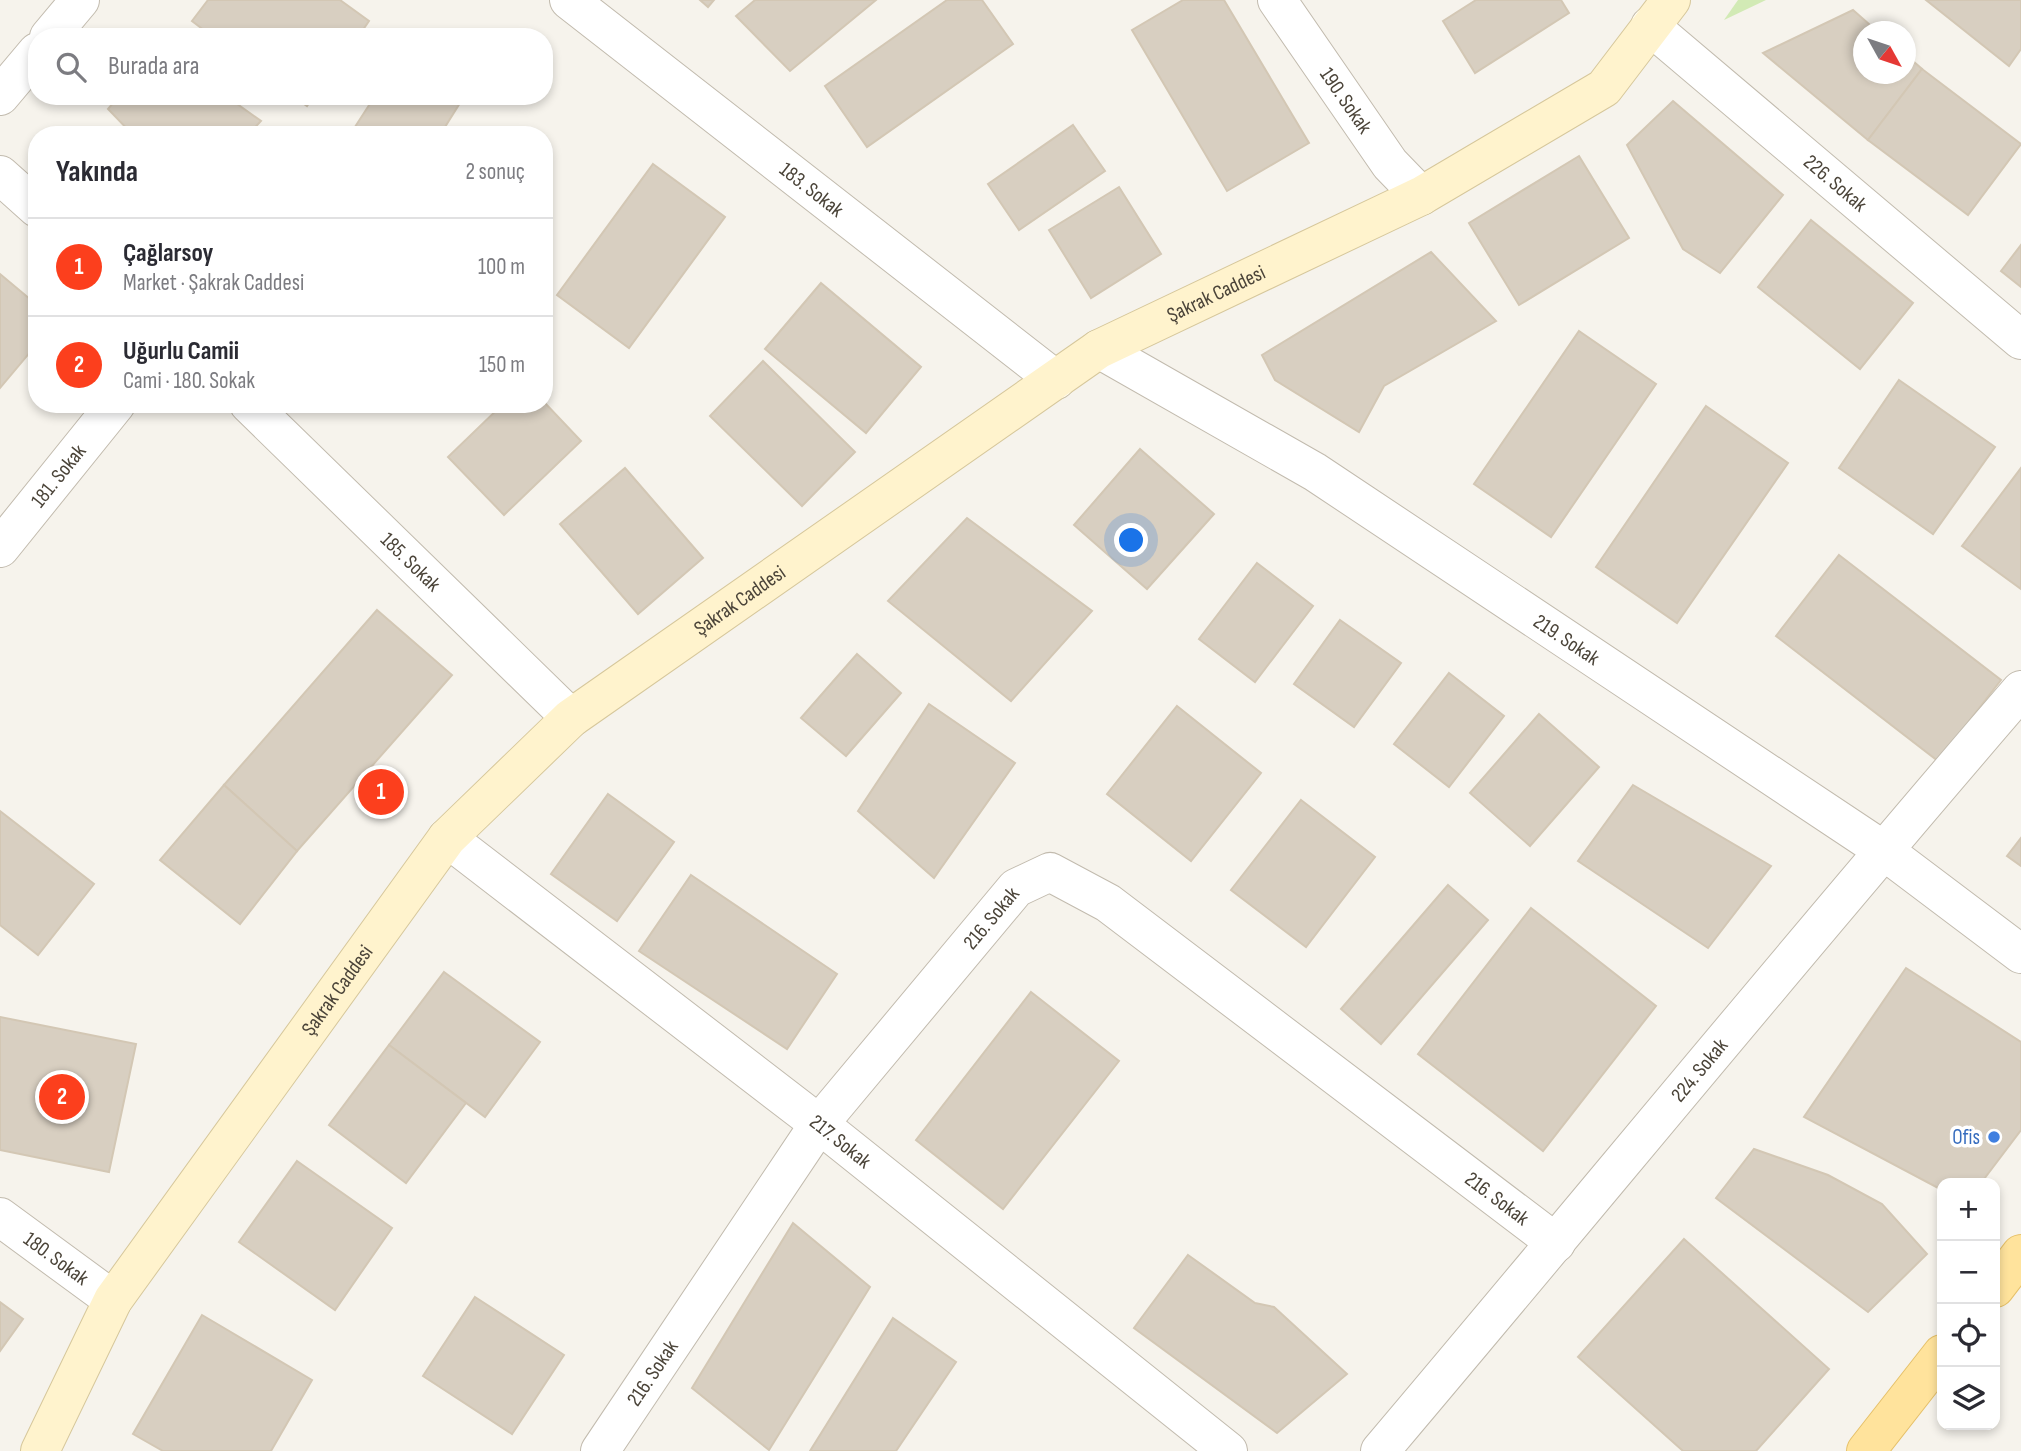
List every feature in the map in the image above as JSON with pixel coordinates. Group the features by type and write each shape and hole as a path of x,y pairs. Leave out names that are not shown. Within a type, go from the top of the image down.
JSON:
{"main road":[{"path":"2000,1281 2021,1254"},
{"path":"1866,1451 1937,1360"}],"street":[{"path":"57,28 80,0"},
{"name":"183. Sokak","path":"569,0 1056,380"},
{"name":"190. Sokak","path":"1277,0 1390,164 1421,196"},
{"name":"Şakrak Caddesi","path":"52,1447 113,1300 447,838 571,718 1099,349 1421,196 1604,88 1660,13"},
{"name":"226. Sokak","path":"1660,13 2021,340"},
{"path":"0,96 28,63"},
{"path":"0,175 28,200"},
{"name":"219. Sokak","path":"1099,349 1315,472 1883,850 2021,954"},
{"name":"181. Sokak","path":"0,548 109,413"},
{"name":"185. Sokak","path":"258,413 571,718"},
{"name":"224. Sokak","path":"1380,1451 1883,850 2021,690"},
{"name":"217. Sokak","path":"447,838 820,1124 1228,1451"},
{"name":"216. Sokak","path":"600,1451 820,1124 1016,888 1050,872 1108,903 1556,1243"},
{"name":"180. Sokak","path":"0,1217 113,1300"}],"green space":[{"path":"1738,0 1766,0 1724,20"}],"building":[{"path":"208,0 340,0 369,21 364,28 201,28 192,21"},
{"path":"700,0 714,0 708,7"},
{"path":"755,0 876,0 790,71 736,16"},
{"path":"947,0 982,0 1013,44 867,147 825,86"},
{"path":"1183,0 1224,0 1309,143 1227,191 1132,30"},
{"path":"1476,0 1561,0 1569,13 1475,73 1443,21"},
{"path":"1926,0 2021,0 2021,49 2009,66"},
{"path":"1853,10 1866,21 1853,21 1853,84 1911,84 1868,140 1763,53"},
{"path":"1916,64 1922,69 1916,77"},
{"path":"1922,69 2021,144 1968,215 1868,140 1911,84 1916,84 1916,77"},
{"path":"1673,101 1783,195 1720,273 1683,249 1627,145"},
{"path":"111,105 239,105 261,121 256,126 124,126 108,109"},
{"path":"369,105 459,105 446,126 356,126"},
{"path":"1073,125 1105,171 1019,230 988,184"},
{"path":"1579,156 1629,238 1519,305 1469,223"},
{"path":"653,164 725,217 629,348 557,295"},
{"path":"1119,187 1161,254 1091,298 1049,230"},
{"path":"1811,220 1913,303 1860,369 1758,287"},
{"path":"2021,245 2021,287 2001,271"},
{"path":"1431,252 1496,321 1384,386 1359,432 1275,380 1262,355"},
{"path":"0,274 28,297 28,355 0,388"},
{"path":"821,283 921,367 866,433 765,349"},
{"path":"1579,331 1656,384 1551,537 1474,484"},
{"path":"763,361 855,452 802,506 710,416"},
{"path":"1899,380 1995,447 1933,534 1839,468"},
{"path":"1706,406 1788,463 1677,623 1596,567"},
{"path":"553,411 581,441 504,515 448,457 494,413"},
{"path":"1140,449 1214,514 1147,589 1074,525"},
{"path":"625,468 703,558 638,614 560,524"},
{"path":"2021,468 2021,589 1962,546"},
{"path":"967,518 1092,611 1011,701 888,601"},
{"path":"1839,555 2001,680 1938,761 1776,636"},
{"path":"1257,563 1313,606 1255,682 1199,639"},
{"path":"377,610 452,675 297,851 224,785"},
{"path":"1340,620 1401,663 1354,727 1294,684"},
{"path":"857,654 901,693 846,756 801,718"},
{"path":"1449,673 1504,716 1449,787 1394,744"},
{"path":"929,704 1015,763 934,878 858,811"},
{"path":"1177,706 1261,773 1191,861 1107,794"},
{"path":"1539,714 1599,767 1530,846 1470,793"},
{"path":"224,785 297,851 240,924 160,860"},
{"path":"1633,785 1771,866 1708,948 1578,861"},
{"path":"608,794 674,842 617,921 551,874"},
{"path":"1301,800 1375,857 1306,947 1231,890"},
{"path":"0,811 94,884 38,955 0,925"},
{"path":"2021,838 2021,866 2007,856"},
{"path":"691,875 837,974 787,1049 639,951"},
{"path":"1448,885 1488,920 1381,1044 1341,1009"},
{"path":"1531,908 1656,1006 1543,1151 1418,1054"},
{"path":"1906,968 2021,1042 2021,1130 1985,1178 1937,1178 1937,1187 1804,1117"},
{"path":"444,972 540,1042 485,1117 389,1045"},
{"path":"1031,992 1119,1061 1003,1209 916,1140"},
{"path":"0,1017 136,1044 109,1172 0,1150"},
{"path":"389,1045 466,1103 406,1183 329,1125"},
{"path":"1754,1149 1828,1175 1882,1204 1927,1254 1868,1312 1716,1198"},
{"path":"297,1161 392,1228 335,1310 239,1242"},
{"path":"793,1223 870,1287 769,1450 692,1388"},
{"path":"1684,1239 1829,1369 1756,1451 1683,1451 1578,1357"},
{"path":"1188,1255 1255,1303 1274,1307 1347,1374 1277,1433 1134,1328"},
{"path":"475,1297 564,1355 512,1434 423,1376"},
{"path":"0,1302 23,1319 0,1351"},
{"path":"202,1315 312,1380 271,1451 163,1451 133,1434"},
{"path":"893,1318 956,1362 896,1451 810,1451"}],"place":[{"name":"Çağlarsoy","path":"381,792"},
{"name":"Uğurlu Camii","path":"62,1097"},
{"name":"Ofis","path":"1994,1137"}]}
